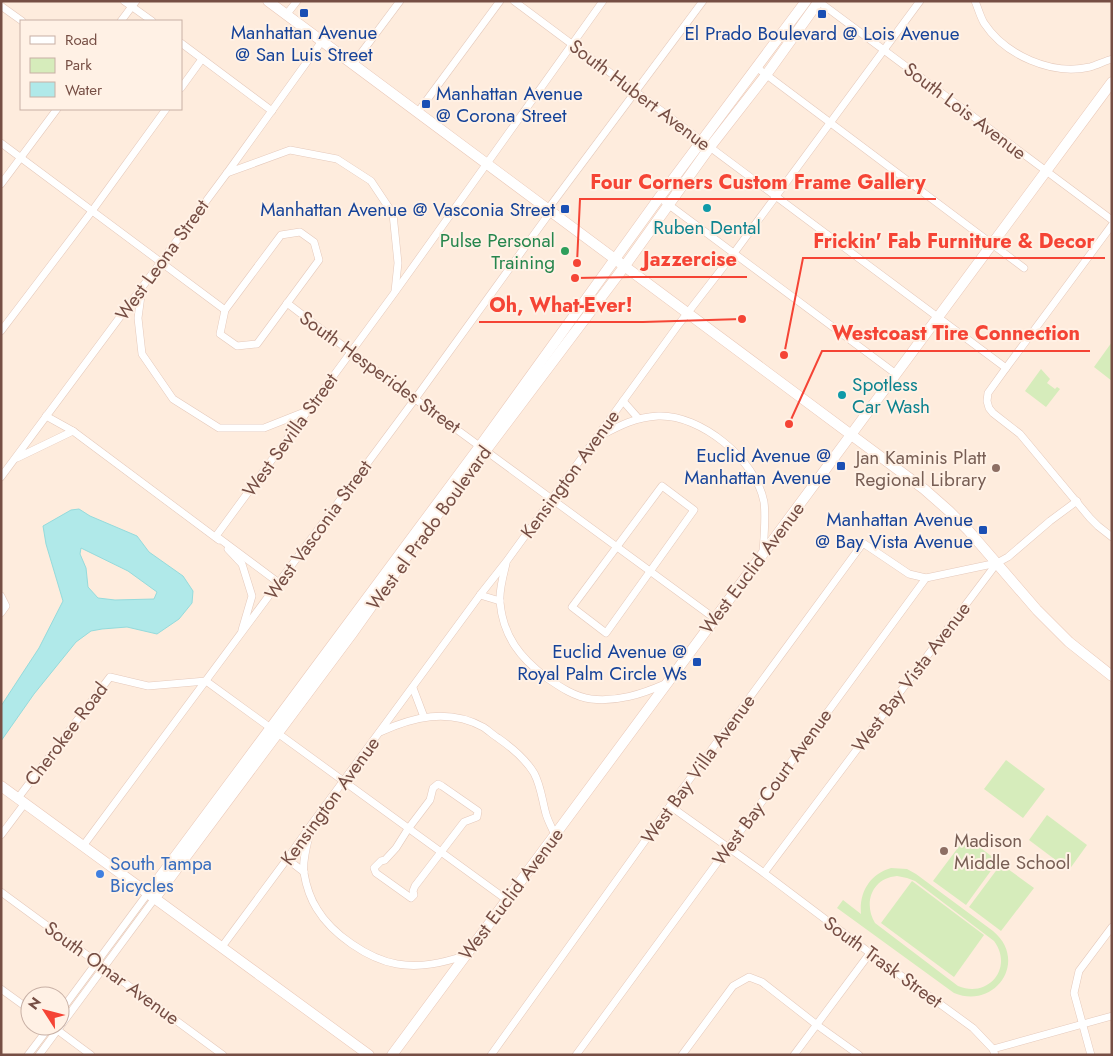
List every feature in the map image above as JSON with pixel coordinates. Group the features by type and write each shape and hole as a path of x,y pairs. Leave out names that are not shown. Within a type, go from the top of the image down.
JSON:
{"street":[{"path":"124,1 134,4 151,20"},
{"path":"268,1 930,494 968,530 1038,610 1071,644 1112,676"},
{"path":"286,15 297,1"},
{"path":"354,64 400,1"},
{"path":"418,112 500,1"},
{"name":"South Hubert Avenue","path":"514,1 1006,368"},
{"name":"West Sevilla Street","path":"216,536 395,292 603,1"},
{"name":"West Vasconia Street","path":"83,846 415,399 549,210 703,1"},
{"name":"West el Prado Boulevard","path":"541,369 624,267 668,205 756,67 806,1"},
{"name":"West el Prado Boulevard","path":"70,998 151,896 483,448 541,369 593,290 659,198 766,75 819,1"},
{"name":"South Lois Avenue","path":"819,1 1112,220"},
{"name":"Kensington Avenue","path":"221,948 920,1"},
{"path":"975,1 983,21 993,35 1009,49 1031,61 1051,67 1071,68 1089,67 1112,59"},
{"path":"122,20 134,4"},
{"path":"1,6 21,20"},
{"name":"West Leona Street","path":"1,477 227,173 322,41"},
{"path":"182,44 272,111"},
{"path":"182,87 202,59"},
{"path":"756,67 1024,268"},
{"name":"West Euclid Avenue","path":"392,1055 1112,82"},
{"path":"1,184 56,110"},
{"path":"1,331 165,110"},
{"path":"1,143 225,310"},
{"path":"227,173 290,150 337,159 371,181 393,214 398,263 395,292"},
{"path":"659,198 896,374"},
{"path":"1112,225 988,393 987,401 993,413 1020,434 1098,526 1112,537"},
{"path":"636,229 646,236"},
{"path":"300,232 314,242 319,260 257,344 236,346 220,334 225,310 281,235 300,232"},
{"path":"142,288 138,318 142,354 173,399 219,428 264,428 308,410"},
{"path":"593,290 602,296"},
{"name":"South Hesperides Street","path":"287,304 714,618"},
{"path":"623,401 638,418"},
{"path":"46,416 73,431 279,582"},
{"path":"598,437 638,418 659,416 674,417 708,430 742,459 750,469 758,485 764,503 763,552"},
{"path":"14,460 73,431"},
{"path":"662,486 694,510 606,633 572,607 617,547 662,486"},
{"name":"West Bay Vista Avenue","path":"764,873 997,563 1008,557 1076,501"},
{"path":"216,536 242,564 252,596 240,636"},
{"name":"West Bay Villa Avenue","path":"490,1055 863,543 909,574 926,578"},
{"path":"506,562 500,601 504,621 510,640 520,654 534,668 556,684 590,699 613,700 642,694 666,683"},
{"path":"926,578 997,563"},
{"name":"West Bay Court Avenue","path":"576,1055 926,578"},
{"path":"480,595 500,601"},
{"path":"1,596 6,606 1,613"},
{"name":"Cherokee Road","path":"21,801 110,676 148,686 206,681"},
{"path":"206,681 506,900"},
{"path":"413,688 424,717"},
{"path":"379,732 400,723 424,717 452,716 483,728 508,745 534,774 542,794 546,815 555,835"},
{"path":"438,784 478,810 477,817 464,822 441,852 415,886 414,895 411,898 376,873 374,868 390,855 430,800 432,788 438,784"},
{"path":"1,786 369,1055"},
{"path":"1,835 21,801"},
{"name":"South Trask Street","path":"670,806 764,873 973,1028 994,1052 1112,1016"},
{"path":"311,825 304,872 309,894 317,910 346,940 366,953 383,961 399,965 441,963 464,956"},
{"path":"288,859 304,872"},
{"name":"South Omar Avenue","path":"1,892 222,1055"},
{"name":"West el Prado Boulevard","path":"70,1007 104,967 151,896"},
{"path":"1091,1055 1074,993 1079,971 1112,927"},
{"path":"794,1055 870,953"},
{"path":"682,1055 733,986 749,976 762,982 859,1055"},
{"path":"1,988 20,1002"},
{"name":"West el Prado Boulevard","path":"28,1055 45,1036"},
{"name":"West el Prado Boulevard","path":"39,1055 48,1036"},
{"path":"65,1036 91,1055"}],"green space":[{"path":"1112,342 1112,381 1094,367"},
{"path":"1041,369 1050,379 1047,383 1055,389 1057,387 1060,389 1046,407 1025,391"},
{"path":"1006,760 1045,789 1023,818 984,789"},
{"path":"1047,815 1087,845 1069,870 1029,840"},
{"path":"966,837 998,861 966,905 933,881"},
{"path":"1001,864 1034,888 1001,931 969,907"},
{"path":"891,868 907,869 993,931 1003,943 1008,956 1007,968 1002,980 994,989 982,995 969,996 954,993 837,908 843,900 861,914 862,898 867,885 884,871","holes":["897,876 915,881 994,941 1001,961 995,979 988,985 969,989 958,986 875,923 871,915 870,900 876,886 888,878"]},
{"path":"912,881 984,935 954,977 881,923"}],"water":[{"path":"79,509 90,516 137,536 149,552 183,576 193,591 192,603 179,619 157,634 127,627 91,631 76,642 34,694 1,741 1,706 39,648 63,601 46,544 43,526 71,510","holes":["81,548 128,571 157,592 154,599 115,600 98,598 88,587 86,568 80,554"]}],"place":[{"name":"Manhattan Avenue @ San Luis Street","path":"304,13"},
{"name":"El Prado Boulevard @ Lois Avenue","path":"822,14"},
{"name":"Manhattan Avenue @ Corona Street","path":"426,104"},
{"name":"Ruben Dental","path":"707,208"},
{"name":"Manhattan Avenue @ Vasconia Street","path":"565,209"},
{"name":"Pulse Personal Training","path":"565,251"},
{"name":"Four Corners Custom Frame Gallery","path":"577,263"},
{"name":"Jazzercise","path":"575,278"},
{"name":"Oh, What-Ever!","path":"742,319"},
{"name":"Frickin' Fab Furniture & Decor","path":"784,355"},
{"name":"Spotless Car Wash","path":"842,395"},
{"name":"Westcoast Tire Connection","path":"789,424"},
{"name":"Euclid Avenue @ Manhattan Avenue","path":"841,466"},
{"name":"Jan Kaminis Platt Regional Library","path":"996,468"},
{"name":"Manhattan Avenue @ Bay Vista Avenue","path":"983,530"},
{"name":"Euclid Avenue @ Royal Palm Circle Ws","path":"697,662"},
{"name":"Madison Middle School","path":"944,851"},
{"name":"South Tampa Bicycles","path":"100,874"}]}
